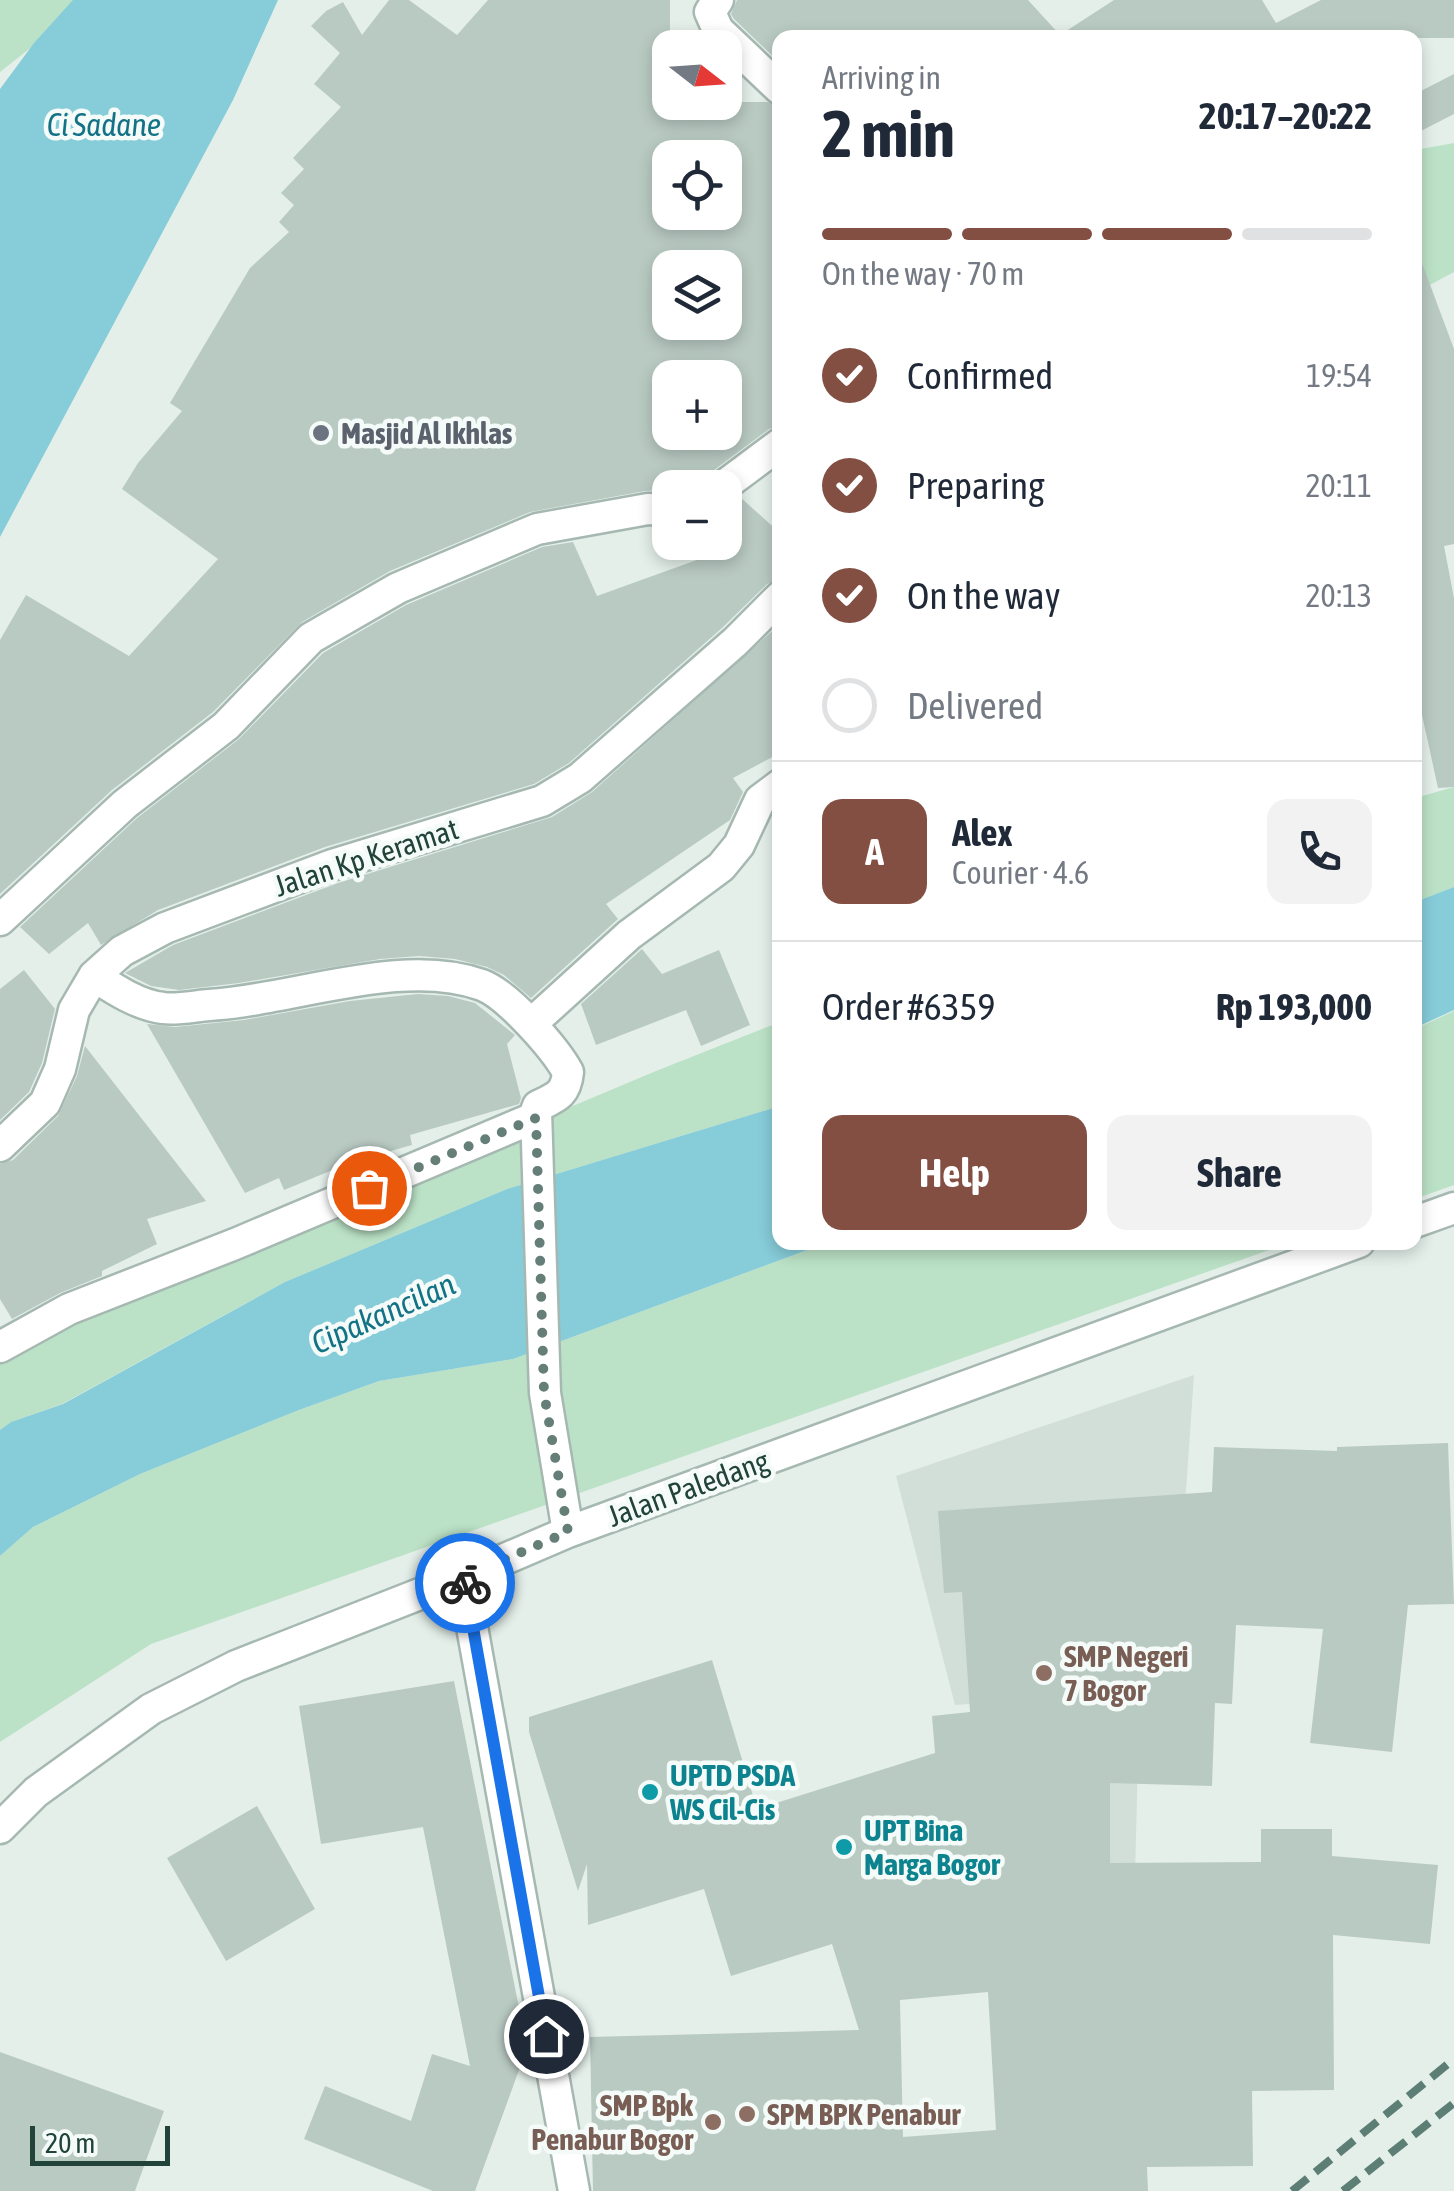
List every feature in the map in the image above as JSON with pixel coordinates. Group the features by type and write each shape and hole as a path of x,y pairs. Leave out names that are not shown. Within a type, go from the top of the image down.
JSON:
{"street":[{"path":"718,0 710,12 718,30 772,81"},
{"path":"742,472 772,450"},
{"path":"0,920 125,804 226,726 311,638 398,588 536,529 652,509"},
{"name":"Jalan Kp Keramat","path":"0,1146 45,1103 60,1069 74,1010 94,976 122,951 165,928 332,865 542,801 580,778 772,605"},
{"path":"531,1024 629,934 721,867 738,845 760,800 772,791"},
{"path":"94,976 122,994 163,1008 236,1004 408,974 452,978 486,986 531,1024 568,1072 566,1087 558,1098 538,1106 537,1124 544,1382 568,1532"},
{"path":"0,1347 69,1308 537,1124"},
{"path":"1422,1219 1454,1208"},
{"name":"Jalan Paledang","path":"0,1828 36,1792 151,1709 236,1666 568,1532 1336,1250"},
{"path":"464,1577 574,2191"}],"shaded area":[{"name":"SMP Negeri 7 Bogor","path":"1194,1375 1181,1564 1141,1644 1133,1953 998,1702 955,1705 896,1476"}],"green space":[{"path":"0,0 77,0 38,42 0,72"},
{"path":"1454,143 1454,272 1426,287 1422,284 1422,149"},
{"path":"1454,787 1454,887 1422,899 1422,796"},
{"path":"1454,1011 1454,1185 1422,1196 1422,1026"},
{"path":"772,1025 772,1108 507,1189 285,1282 62,1404 11,1422 0,1430 0,1347"},
{"path":"807,1250 1269,1250 151,1644 0,1742 0,1556 33,1527 140,1474 379,1381 513,1359"}],"water":[{"name":"Ci Sadane","path":"73,0 278,0 233,100 0,537 0,89"},
{"path":"1454,887 1454,1010 1422,1025 1422,899"},
{"name":"Cipakancilan","path":"772,1108 772,1250 807,1250 513,1359 379,1381 299,1410 140,1474 33,1527 0,1556 0,1430 11,1422 63,1404 285,1282 507,1189"}],"building":[{"path":"389,0 409,0 457,35 488,0 670,0 670,30 652,30 652,120 742,120 742,102 772,104 772,428 742,449 742,360 652,360 652,450 741,450 714,470 652,470 652,491 530,512 390,571 302,622 213,712 112,790 0,894 0,640 26,595 129,656 218,559 122,489 138,463 182,411 170,403 250,268 289,232 279,222 294,205 281,193 304,169 293,158 341,107 314,84 340,53 311,26 343,2 362,35"},
{"path":"737,0 1028,0 1055,30 772,30 772,55 731,14"},
{"path":"1114,0 1262,0 1276,23 1321,0 1454,0 1454,38 1422,38 1422,30 1068,30"},
{"path":"1454,74 1454,114 1422,130 1422,90"},
{"path":"1422,263 1454,349 1454,544 1444,546 1454,598 1454,787 1438,788 1422,715"},
{"path":"742,499 772,526 772,582 569,763 534,784 325,847 158,910 101,945 88,923 49,954 20,927 137,818 239,739 323,653 406,605 542,547 573,542 597,596 697,560 742,560"},
{"path":"772,631 772,757 733,778 743,792 730,820 606,904 618,919 531,998 504,975 487,967 419,956 179,990 151,986 125,973 173,945 338,883 552,817 592,792"},
{"path":"642,949 662,974 719,950 750,1025 701,1046 686,1010 596,1045 581,1004"},
{"path":"24,970 55,1009 42,1063 29,1092 0,1120 0,989"},
{"path":"418,994 475,1003 515,1035 507,1044 521,1098 519,1104 410,1135 412,1145 352,1162 284,1190 279,1178 245,1193 147,1024 175,1027 244,1020 350,1001"},
{"path":"85,1046 206,1201 147,1219 157,1244 102,1271 102,1276 12,1319 0,1299 0,1164 13,1160 58,1116 77,1076"},
{"path":"1448,1443 1454,1604 1408,1605 1392,1752 1310,1743 1323,1629 1236,1625 1232,1704 1215,1703 1212,1786 1110,1783 1110,1863 1261,1862 1261,1829 1332,1829 1332,1856 1438,1865 1430,1944 1333,1935 1334,2090 1252,2091 1253,2166 1147,2167 1148,2191 593,2191 590,2037 859,2030 832,1944 731,1976 704,1889 588,1925 587,1864 578,1891 529,1732 529,1717 712,1660 757,1809 935,1753 932,1716 970,1712 962,1592 944,1593 938,1511 1212,1492 1214,1447 1337,1451 1337,1447","holes":["988,1992 996,2130 903,2137 900,2000"]},
{"path":"454,1681 527,2048 475,2191 433,2191 304,2139 325,2086 411,2121 432,2054 470,2066 423,1827 321,1844 299,1706"},
{"path":"257,1806 315,1909 226,1961 167,1858"},
{"path":"0,2052 164,2111 135,2191 0,2191"}],"railway":[{"path":"1292,2191 1454,2059"},
{"path":"1343,2191 1454,2103"}],"way so far":[{"path":"369,1188 536,1118 544,1393 568,1532 464,1577 465,1583"}],"place":[{"name":"Masjid Al Ikhlas","path":"321,433"},
{"name":"SMP Negeri 7 Bogor","path":"1044,1673"},
{"name":"UPTD PSDA WS Cil-Cis","path":"650,1792"},
{"name":"UPT Bina Marga Bogor","path":"844,1847"},
{"name":"SPM BPK Penabur","path":"747,2114"},
{"name":"SMP Bpk Penabur Bogor","path":"713,2122"}],"route":[{"path":"465,1583 546,2036"}]}
